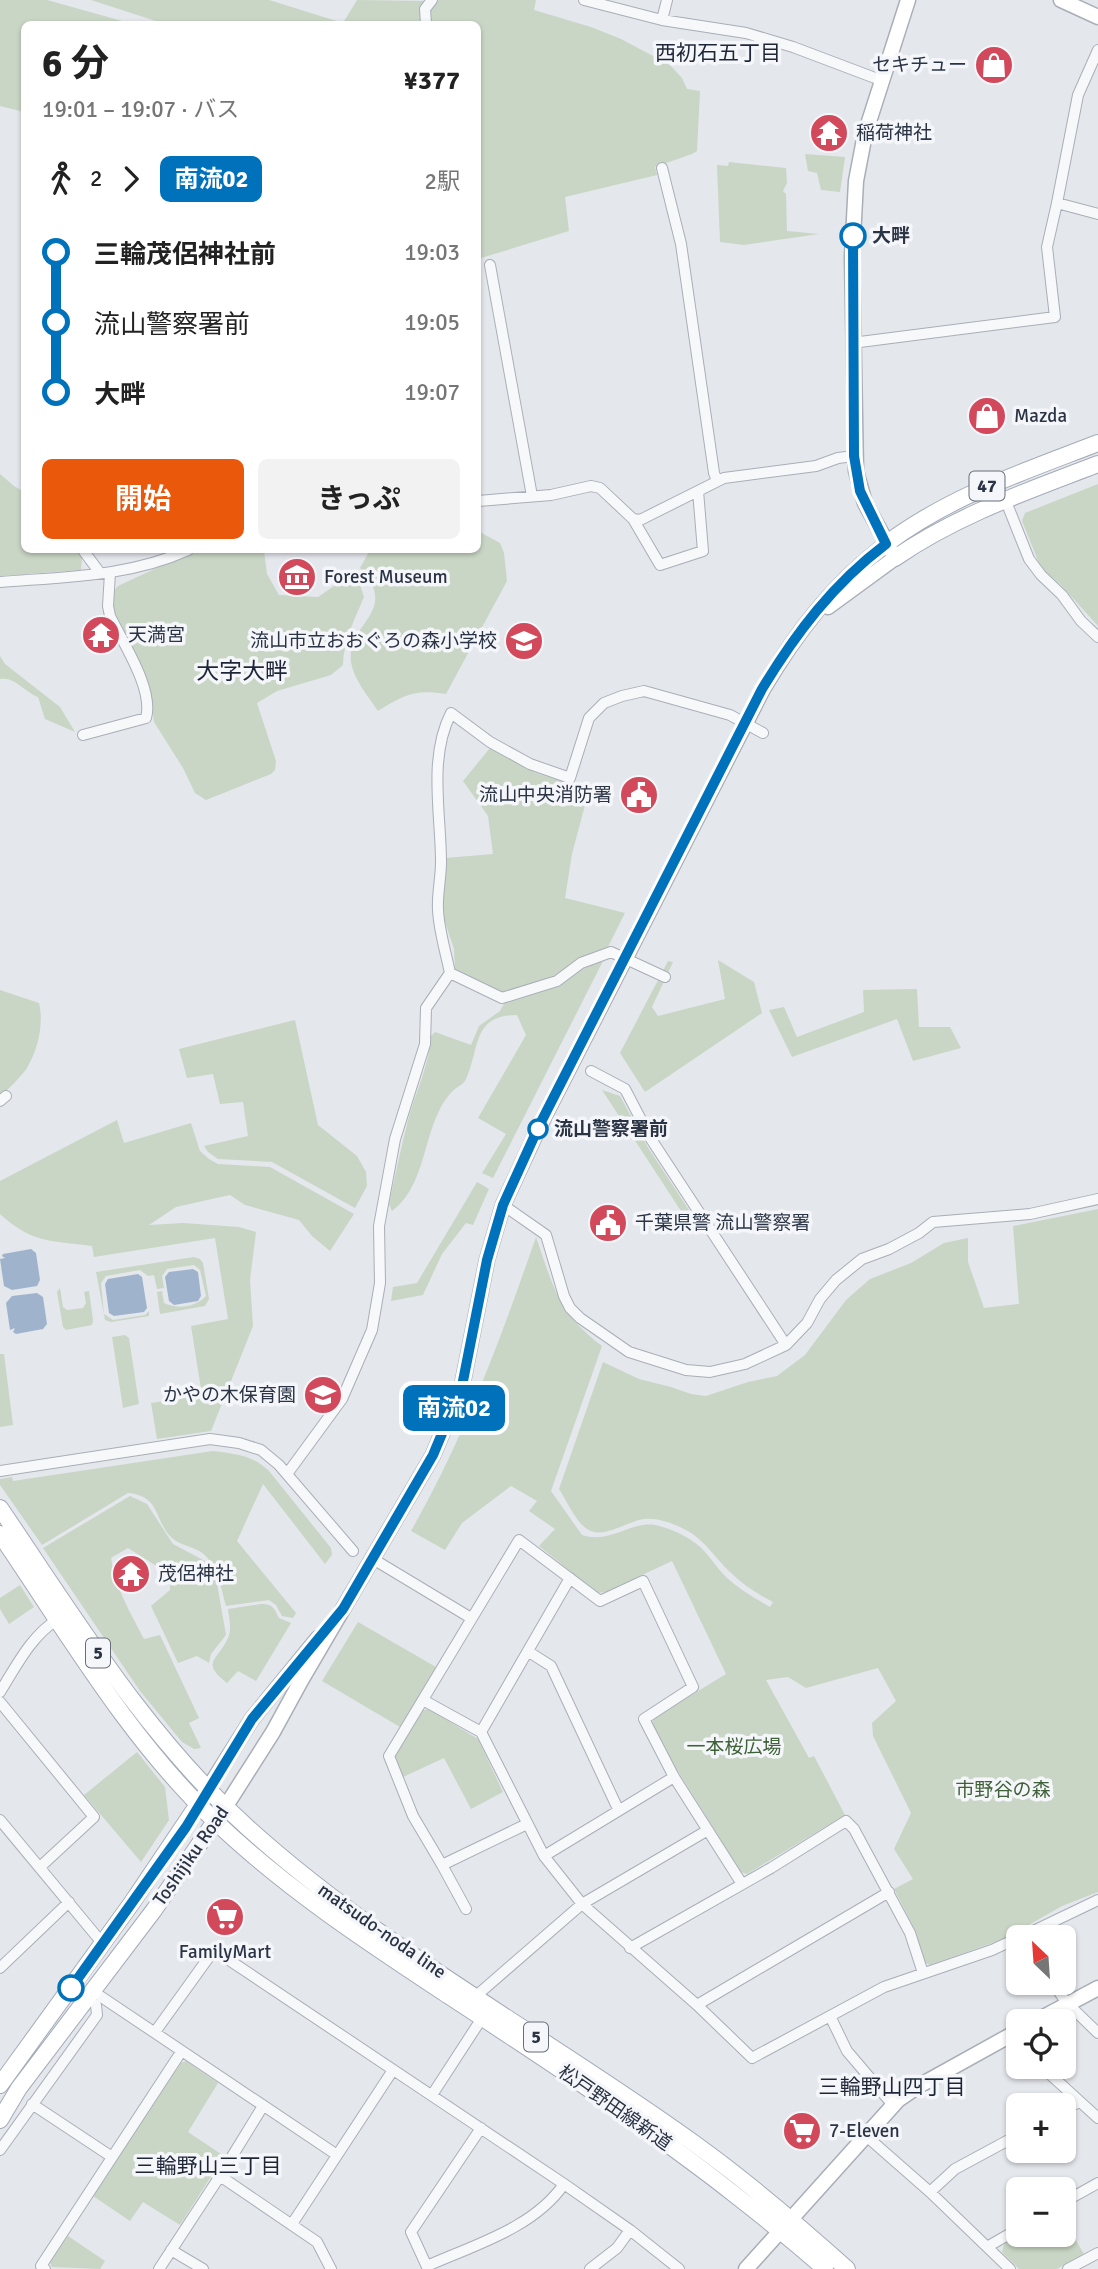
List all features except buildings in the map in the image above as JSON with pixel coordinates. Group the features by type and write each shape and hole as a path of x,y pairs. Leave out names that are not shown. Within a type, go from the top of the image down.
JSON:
{"main road":[{"name":"Toshijiku Road","path":"886,544 918,521 969,493 1098,443"},
{"name":"47","path":"895,558 943,528 1005,499 1098,464"},
{"name":"matsudo-noda line","path":"0,1508 127,1696 208,1789 270,1848 338,1903 695,2144 785,2225 847,2269"},
{"name":"松戸野田線新道","path":"0,1534 128,1722 199,1805 272,1872 317,1907 628,2114 785,2225 825,2269"},
{"name":"Toshijiku Road","path":"2,2080 103,1944 208,1789"},
{"name":"Toshijiku Road","path":"19,2088 95,1999 226,1806"},
{"path":"0,2109 19,2088"},
{"path":"0,2120 19,2088"}],"street":[{"path":"426,21 425,9 432,0"},
{"path":"584,0 662,20 746,33 883,80"},
{"path":"662,20 667,0"},
{"path":"798,633 848,591 895,558 860,491 854,456 852,257 856,181 865,134 908,0"},
{"path":"1061,0 1098,17"},
{"path":"852,343 1055,317 1047,247 1078,95 1098,50"},
{"path":"662,168 681,244 717,481"},
{"path":"1057,203 1098,214"},
{"path":"490,265 532,496"},
{"path":"633,519 640,520 724,478 816,467 838,458 854,456"},
{"path":"481,501 591,486 600,488 633,519 660,565 703,551 698,491"},
{"path":"1005,499 1029,559 1062,595 1081,621 1098,637"},
{"name":"Toshijiku Road","path":"226,1806 274,1732 433,1455 462,1386 487,1260 503,1205 539,1126 762,689 798,633 838,586 886,544"},
{"path":"83,735 137,722 146,718 148,713 146,693 110,616 105,573 86,553"},
{"path":"0,582 105,573 148,564 179,553"},
{"path":"287,1474 342,1399 372,1330 380,1283 379,1226 395,1139 425,1044 426,1008 450,973 438,910 441,864 438,801 442,745 451,713 490,742 530,764 570,778 589,718 604,702 622,696 644,691 730,715 763,733"},
{"path":"450,973 502,998 557,981 595,956 611,952 665,977"},
{"path":"591,1071 625,1089 651,1139 786,1345"},
{"path":"503,1205 546,1235 569,1308 629,1352 686,1370 710,1372 745,1364 786,1345 807,1323 820,1299 836,1280 862,1259 889,1250 933,1222 1030,1214 1098,1199"},
{"path":"0,1471 210,1439 239,1443 261,1450 287,1474 353,1551"},
{"path":"467,1909 413,1816 388,1756 519,1540 600,1601 643,1581 693,1687 644,1719 674,1777 742,1884"},
{"path":"373,1559 471,1618"},
{"path":"481,1732 570,1578"},
{"name":"Toshijiku Road","path":"208,1789 252,1719 343,1609"},
{"path":"0,1692 24,1653 44,1628 58,1619"},
{"path":"529,1652 551,1666 618,1809"},
{"path":"423,1699 481,1732 544,1856 582,1904 697,2005 752,2058 884,1987 1006,1944"},
{"path":"0,1702 94,1817 40,1867"},
{"path":"544,1856 674,1777"},
{"path":"0,1821 103,1944"},
{"path":"630,1948 846,1821 854,1829 911,1933 923,1973"},
{"path":"442,1865 527,1824"},
{"path":"476,1996 582,1904 708,1830"},
{"path":"697,2005 888,1892"},
{"path":"1046,1925 1098,1900"},
{"path":"0,1968 69,1902"},
{"path":"155,2032 214,1950 564,2183 679,2269"},
{"path":"1059,2009 1098,1989"},
{"path":"1062,1995 1098,2033"},
{"path":"95,1999 155,2032 337,2155"},
{"path":"0,2150 97,2015 95,1999"},
{"path":"830,2015 847,2051 893,2105"},
{"path":"432,2095 482,2018"},
{"path":"746,2269 893,2105 917,2087 1006,2042"},
{"path":"45,2269 41,2266 181,2052"},
{"path":"292,2224 393,2070"},
{"path":"1055,2079 1098,2118"},
{"path":"2,2080 19,2088"},
{"path":"32,2104 112,2157"},
{"path":"159,2269 263,2106"},
{"path":"481,2128 411,2232 427,2268 521,2223 541,2210 564,2183"},
{"path":"865,2135 930,2192 1010,2269"},
{"path":"930,2192 955,2169 1006,2141"},
{"path":"220,2176 317,2242 331,2269"},
{"path":"1076,2195 1098,2183"},
{"path":"590,2269 617,2248 630,2230"},
{"path":"987,2247 1006,2236"},
{"path":"171,2250 203,2269"},
{"path":"1068,2269 1098,2253"}],"green space":[{"path":"0,0 47,0 122,21 21,21 21,111 0,106"},
{"path":"91,0 269,0 337,21 156,21"},
{"path":"357,0 426,1 421,7 421,21 344,21"},
{"path":"439,0 536,0 534,10 621,39 670,65 682,78 687,89 700,91 697,151 655,167 657,175 565,197 569,231 481,258 481,21 430,21 429,10"},
{"path":"805,154 845,157 840,192 821,190 817,173 808,171"},
{"path":"729,162 786,168 787,183 783,191 786,194 787,231 819,234 744,245 720,242 717,165 728,166"},
{"path":"0,474 21,490 21,553 78,553 82,557 81,570 0,576"},
{"path":"1098,484 1098,626 1060,584 1041,568 1022,521 1025,513"},
{"path":"481,533 500,543 504,553 507,581 446,694 417,693 378,711 358,681 351,662 356,637 374,607 375,596 371,583 360,568 368,553 481,553"},
{"path":"189,553 264,553 267,574 279,595 318,597 334,586 343,574 359,582 364,597 347,639 343,665 331,675 277,691 257,703 276,761 275,770 206,800 195,793 183,768 154,722 150,693 111,610 114,591 118,586"},
{"path":"0,656 5,664 60,707 75,732 45,719 38,697 15,682 0,679"},
{"path":"490,748 536,773 589,790 572,854 565,898 625,913 607,949 587,955 556,979 508,995 455,969 454,949 443,916 445,858 493,854 488,816 463,781"},
{"path":"605,957 493,1178 482,1173 506,1134 478,1118 526,1035 517,1015 502,1016 485,1027 476,1045 466,1079 450,1094 439,1111 410,1190 392,1211 389,1204 398,1162 428,1058 431,1036 435,1032 471,1045 479,1026 500,1011 506,1000 541,992 562,983 583,966"},
{"path":"718,960 754,982 762,1013 645,1092 620,1053 668,961 673,962 652,1007 658,1016 725,999"},
{"path":"917,989 919,1027 950,1027 961,1048 913,1061 897,1019 792,1057 769,1010 784,1007 797,1037 864,1012 863,990"},
{"path":"0,990 39,1003 41,1019 37,1045 31,1061 0,1097"},
{"path":"295,1020 318,1125 357,1156 366,1172 367,1186 355,1208 272,1162 218,1159 204,1146 248,1136 243,1102 220,1104 213,1074 187,1078 179,1049"},
{"path":"602,1090 620,1096 647,1146 700,1227 694,1231"},
{"path":"117,1120 124,1143 191,1123 200,1151 209,1159 218,1164 270,1167 354,1214 330,1251 312,1236 299,1220 245,1205 230,1195 176,1207 149,1225 183,1223 239,1227 256,1232 250,1280 253,1326 211,1431 157,1439 151,1403 202,1395 191,1326 228,1319 215,1238 94,1257 92,1246 33,1236 0,1214 0,1181"},
{"path":"477,1182 489,1189 473,1225 466,1223 442,1254 423,1295 391,1301 393,1287 417,1283"},
{"path":"1098,1209 1098,1892 1062,1906 1029,1925 1006,1925 1006,1938 930,1965 924,1962 916,1932 894,1889 913,1879 894,1849 911,1813 873,1736 872,1723 896,1701 878,1668 806,1688 788,1677 766,1680 809,1758 814,1756 845,1815 747,1874 741,1872 664,1749 652,1724 654,1718 726,1674 672,1561 606,1592 597,1593 539,1546 555,1529 529,1511 537,1501 511,1486 462,1523 445,1550 411,1531 465,1424 536,1237 553,1284 566,1310 587,1334 602,1346 551,1491 582,1535 603,1537 649,1524 672,1530 696,1543 731,1581 770,1607 773,1602 739,1580 699,1539 682,1528 666,1521 649,1519 637,1520 608,1531 593,1532 575,1516 559,1489 603,1362 639,1379 706,1396 777,1376 805,1355 846,1300 870,1279 911,1263 944,1243 968,1238 968,1262 984,1308 1019,1304 1013,1226"},
{"path":"194,1257 203,1263 209,1299 205,1306 160,1314 157,1292 162,1291 164,1303 181,1307 192,1305 206,1296 200,1270 194,1265 167,1269 162,1276 164,1288 157,1289 154,1275 148,1276 140,1270 106,1276 101,1283 104,1314 113,1320 145,1315 149,1311 149,1316 111,1322 105,1320 96,1272"},
{"path":"60,1288 63,1307 67,1310 83,1308 86,1303 84,1292 89,1291 92,1325 66,1330 63,1327 57,1292"},
{"path":"125,1335 129,1338 139,1404 123,1408 112,1337"},
{"path":"0,1354 4,1354 13,1425 0,1427"},
{"path":"213,1451 243,1456 263,1466 331,1548 332,1555 325,1564 263,1484 237,1541 296,1613 293,1618 282,1616 276,1605 269,1600 226,1606 218,1577 207,1557 171,1537 152,1504 139,1495 128,1493 42,1545 0,1485 0,1479 12,1477 13,1481"},
{"path":"130,1496 147,1504 173,1544 207,1562 216,1578 226,1635 211,1654 209,1663 197,1656 178,1663 151,1606 170,1590 170,1583 158,1567 128,1548 111,1558 128,1609 144,1639 160,1635 199,1718 189,1723 201,1748 194,1749 182,1742 140,1691 43,1548"},
{"path":"20,1585 34,1607 9,1624 0,1609 0,1598"},
{"path":"261,1604 271,1606 279,1618 291,1623 256,1681 238,1671 227,1683 214,1670 213,1665 229,1635 228,1609"},
{"path":"358,1622 436,1667 400,1727 322,1681"},
{"path":"429,1709 478,1739 503,1792 471,1809 444,1758 403,1777 394,1757 423,1710"},
{"path":"137,1752 165,1787 169,1820 141,1862 84,1795"},
{"path":"186,2061 218,2083 188,2132 224,2156 180,2225 143,2202 130,2221 93,2196 181,2063"},
{"path":"68,2236 105,2261 100,2269 52,2267 50,2262"},
{"path":"1076,2240 1084,2254 1057,2269 1019,2269 1002,2252 1006,2243 1006,2247 1076,2247"}],"water":[{"path":"31,1249 36,1253 40,1280 37,1286 12,1290 4,1286 0,1259 5,1258 3,1254"},
{"path":"193,1269 198,1272 201,1296 198,1301 174,1305 169,1301 165,1277 169,1272"},
{"path":"138,1274 142,1277 147,1308 144,1312 114,1316 109,1313 105,1284 108,1279"},
{"path":"37,1293 43,1297 47,1324 43,1329 16,1334 13,1332 15,1328 10,1330 6,1303 12,1296"}],"bus line":[{"name":"南流02","path":"71,1988 186,1827 252,1719 343,1609 408,1502 433,1455 462,1386 492,1240 503,1205 539,1126 762,689 815,611 847,576 886,544 860,491 854,456 853,236"}],"place":[{"name":"セキチュー","path":"994,65"},
{"name":"稲荷神社","path":"829,133"},
{"name":"大畔","path":"853,236"},
{"name":"Mazda","path":"987,416"},
{"name":"Forest Museum","path":"297,577"},
{"name":"天満宮","path":"101,635"},
{"name":"流山市立おおぐろの森小学校","path":"524,641"},
{"name":"流山中央消防署","path":"639,795"},
{"name":"流山警察署前","path":"538,1129"},
{"name":"千葉県警 流山警察署","path":"608,1223"},
{"name":"かやの木保育園","path":"323,1395"},
{"name":"茂侶神社","path":"131,1574"},
{"name":"FamilyMart","path":"225,1917"},
{"name":"7-Eleven","path":"802,2131"}],"district":[{"name":"西初石五丁目","path":"718,53"},
{"name":"大字大畔","path":"242,671"},
{"name":"三輪野山四丁目","path":"892,2087"},
{"name":"三輪野山三丁目","path":"208,2166"}],"park label":[{"name":"一本桜広場","path":"734,1747"},
{"name":"市野谷の森","path":"1003,1790"}]}
